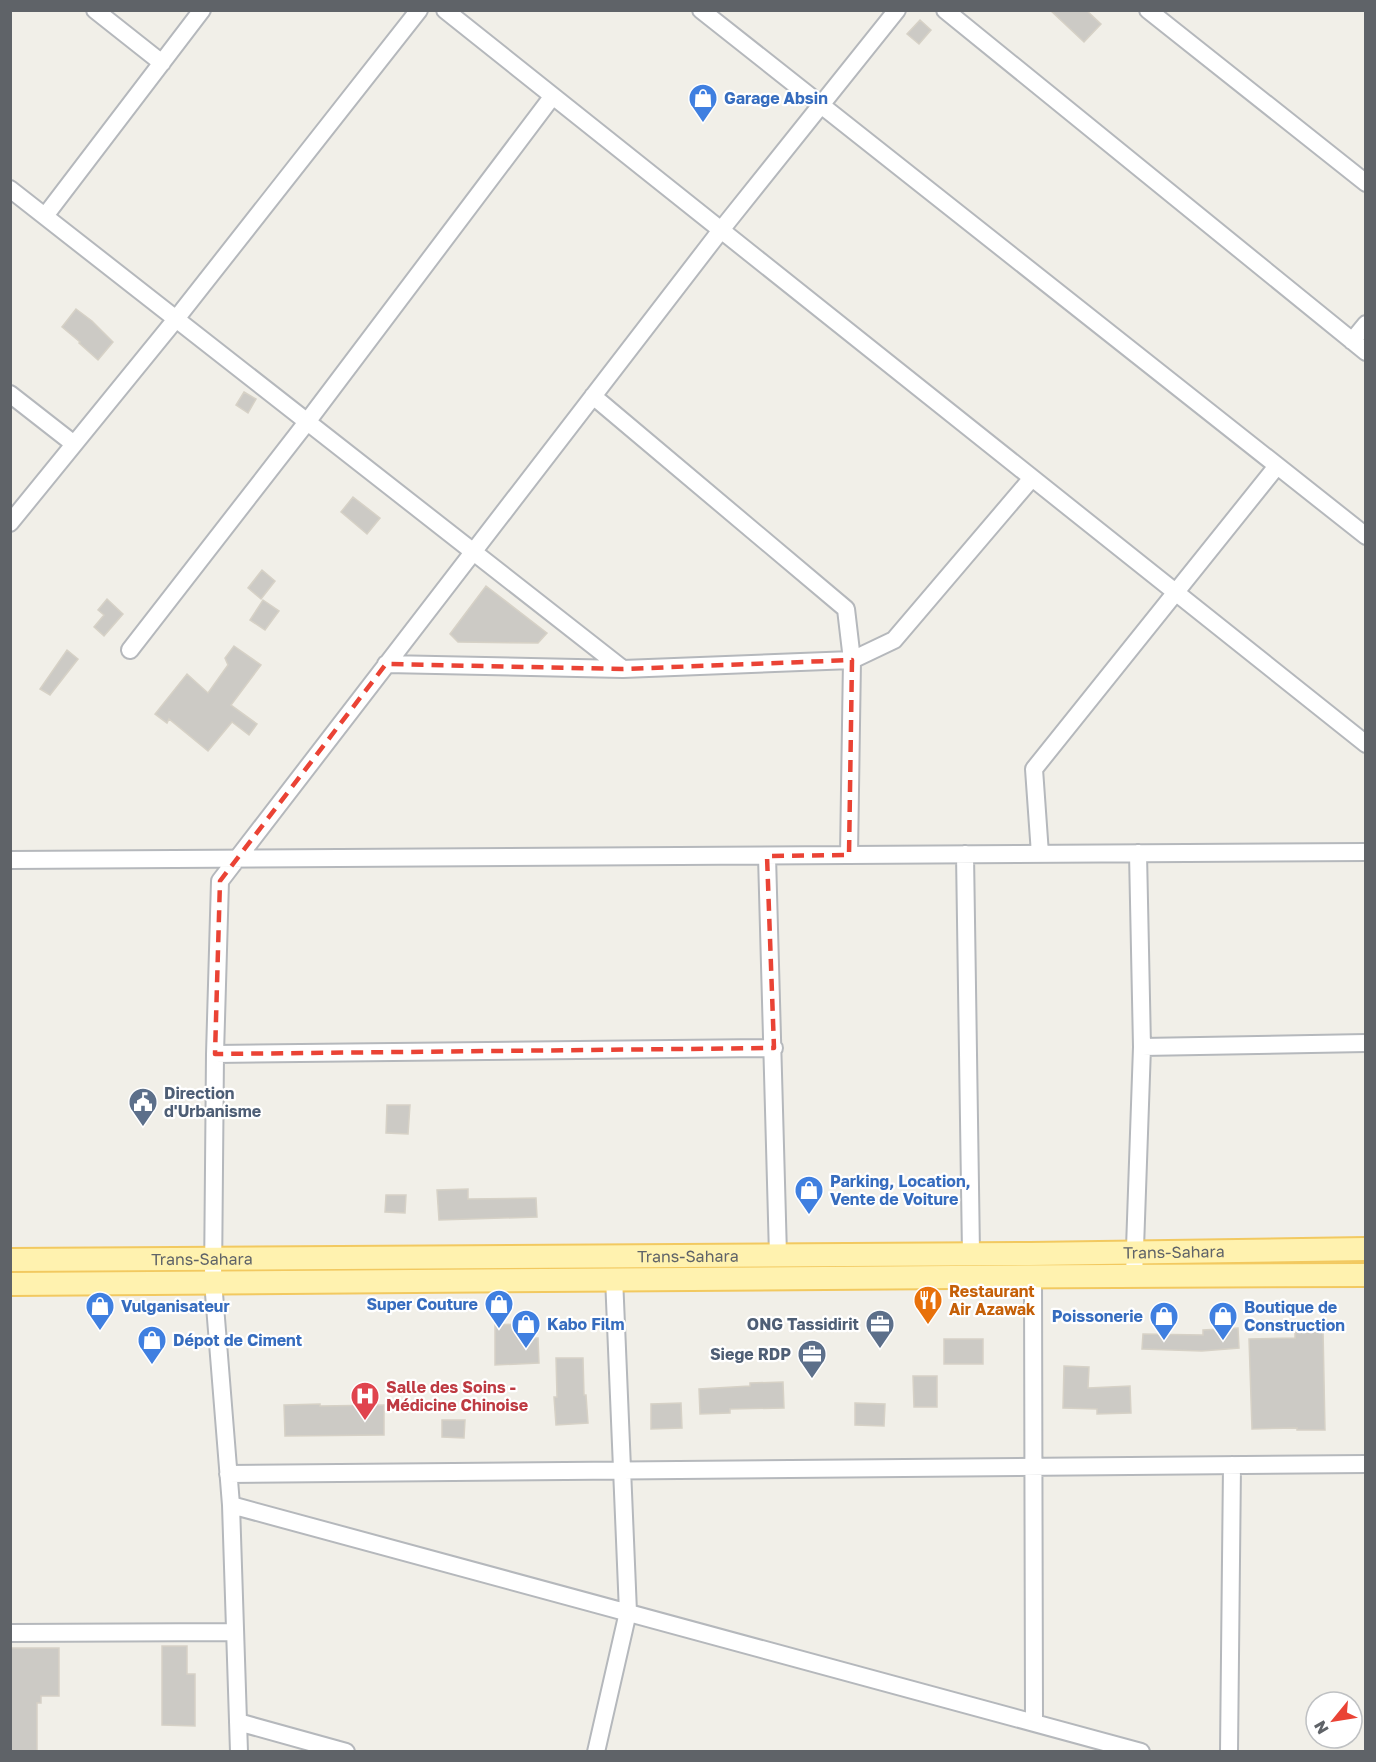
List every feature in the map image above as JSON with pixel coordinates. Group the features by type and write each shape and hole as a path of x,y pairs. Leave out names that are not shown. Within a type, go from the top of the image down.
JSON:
{"main road":[{"name":"Trans-Sahara","path":"10,1260 1030,1254 1365,1249"},
{"name":"Trans-Sahara","path":"10,1284 614,1277 1365,1275"}],"street":[{"path":"95,10 162,63"},
{"path":"45,216 202,10"},
{"path":"10,523 176,319 419,10"},
{"path":"445,10 1365,744"},
{"path":"701,10 1365,536"},
{"path":"239,1752 231,1505 213,1281 215,1054 220,881 721,230 897,10"},
{"path":"945,10 1365,352"},
{"path":"1148,10 1365,183"},
{"path":"130,650 307,422 552,97"},
{"path":"10,189 623,669"},
{"path":"1352,341 1365,324"},
{"path":"10,394 74,444"},
{"path":"593,396 846,609 852,660 849,855"},
{"path":"1040,854 1034,769 1277,466"},
{"path":"386,664 623,669 852,660 894,640 1032,478"},
{"path":"10,860 1365,852"},
{"path":"1134,1276 1143,1047 1137,853"},
{"path":"965,854 971,1253"},
{"path":"767,856 778,1255"},
{"path":"1143,1047 1365,1043"},
{"path":"215,1054 774,1048"},
{"path":"596,1752 627,1612 614,1277"},
{"path":"1033,1277 1034,1721"},
{"path":"228,1473 1365,1464"},
{"path":"1229,1752 1232,1465"},
{"path":"231,1505 1034,1721 1120,1749 1141,1752"},
{"path":"10,1633 235,1632"},
{"path":"238,1722 346,1752"}],"highlighted area":[{"path":"852,660 849,855 767,856 774,1048 215,1054 220,881 386,664 623,669"}],"building":[{"path":"1050,10 1086,10 1101,24 1084,42"},
{"path":"920,20 931,30 919,44 907,34"},
{"path":"76,309 113,342 98,360 62,327"},
{"path":"244,392 256,399 248,413 236,405"},
{"path":"353,497 380,518 367,534 341,512"},
{"path":"262,570 275,581 261,599 248,588"},
{"path":"486,586 547,633 538,643 458,642 450,634"},
{"path":"107,599 123,614 104,636 94,627 104,615 98,610"},
{"path":"263,600 279,611 265,630 250,620"},
{"path":"234,646 261,665 231,705 257,724 249,735 232,722 208,751 169,719 167,723 155,714 187,674 208,693 228,665 225,658"},
{"path":"67,650 78,659 50,695 40,689"},
{"path":"387,1105 410,1105 408,1134 386,1133"},
{"path":"468,1189 468,1199 536,1198 537,1217 439,1220 437,1190"},
{"path":"386,1195 406,1195 405,1213 385,1212"},
{"path":"518,1324 519,1339 538,1338 539,1363 495,1365 495,1325"},
{"path":"1238,1328 1239,1348 1202,1351 1142,1349 1143,1334 1203,1335 1203,1330"},
{"path":"1295,1329 1323,1329 1325,1430 1252,1429 1249,1339 1295,1338"},
{"path":"944,1339 983,1339 983,1364 944,1364"},
{"path":"556,1358 583,1358 584,1395 586,1395 588,1423 556,1425 554,1397 557,1397"},
{"path":"1064,1366 1089,1367 1088,1388 1130,1386 1131,1413 1097,1414 1097,1409 1063,1408"},
{"path":"913,1376 937,1376 937,1407 914,1407"},
{"path":"783,1382 784,1408 730,1409 730,1413 700,1414 699,1389"},
{"path":"681,1403 682,1428 651,1429 651,1404"},
{"path":"855,1403 885,1404 884,1426 855,1425"},
{"path":"320,1404 320,1406 384,1405 384,1435 285,1436 284,1405"},
{"path":"442,1420 465,1420 464,1438 442,1437"},
{"path":"162,1646 187,1646 187,1674 195,1674 195,1726 162,1725"},
{"path":"11,1648 59,1648 59,1696 41,1696 41,1703 37,1703 37,1752 10,1752"}],"place":[{"name":"Garage Absin","path":"703,124"},
{"name":"Direction d'Urbanisme","path":"143,1128"},
{"name":"Parking, Location, Vente de Voiture","path":"809,1216"},
{"name":"Restaurant Air Azawak","path":"928,1326"},
{"name":"Super Couture","path":"499,1330"},
{"name":"Vulganisateur","path":"100,1332"},
{"name":"Poissonerie","path":"1164,1342"},
{"name":"Boutique de Construction","path":"1223,1342"},
{"name":"Kabo Film","path":"526,1350"},
{"name":"ONG Tassidirit","path":"880,1350"},
{"name":"Dépot de Ciment","path":"152,1366"},
{"name":"Siege RDP","path":"812,1380"},
{"name":"Salle des Soins - Médicine Chinoise","path":"365,1422"}]}
